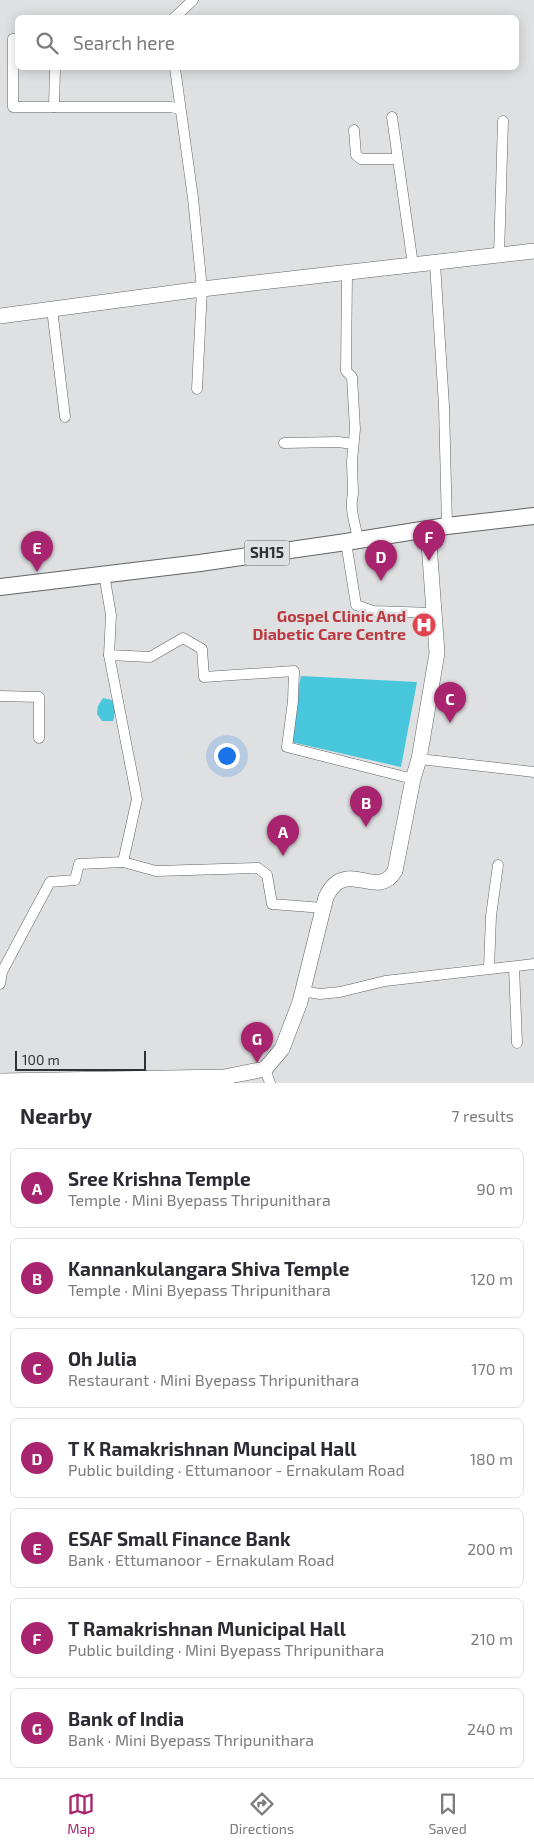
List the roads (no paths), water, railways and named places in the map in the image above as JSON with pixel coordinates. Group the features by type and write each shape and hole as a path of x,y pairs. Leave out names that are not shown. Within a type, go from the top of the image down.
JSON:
{"main road":[{"path":"0,316 202,289 534,251"},
{"name":"SH15","path":"0,587 200,563 352,542 447,526 534,516"},
{"path":"0,1081 268,1076 282,1049 302,991 326,897 332,887 339,881 346,879 382,882 392,877 395,871 413,779 419,759 437,653 428,530"}],"street":[{"path":"177,15 193,0"},
{"path":"15,39 13,39 13,107 171,107 180,110"},
{"path":"54,107 55,70"},
{"path":"175,70 193,198 202,289 197,389"},
{"path":"392,117 413,265"},
{"path":"499,255 503,121"},
{"path":"354,130 356,155 361,159 397,158"},
{"path":"435,263 444,406 447,526"},
{"path":"347,273 346,371 352,378 355,429 351,501 356,530 352,542 356,604 373,611 433,614"},
{"path":"52,309 65,417"},
{"path":"284,443 338,442 353,444"},
{"path":"104,574 110,615 109,655 136,799 123,862"},
{"path":"109,655 150,658 183,638 202,649 204,677 294,671 293,701 287,747 413,779"},
{"path":"0,696 39,698 39,738"},
{"path":"419,759 534,772"},
{"path":"0,984 2,972 50,882 75,880 79,864 123,862 156,871 258,868 267,875 272,904 323,908"},
{"path":"489,968 491,916 498,865"},
{"path":"302,991 320,994 340,992 385,981 409,980 489,968 534,964"},
{"path":"514,967 517,1043"}],"water":[{"path":"301,676 417,682 401,767 287,741"},
{"path":"103,698 112,700 116,708 113,721 102,721 97,714 98,706"}],"place":[{"name":"T Ramakrishnan Municipal Hall","path":"429,561"},
{"name":"ESAF Small Finance Bank","path":"37,572"},
{"name":"T K Ramakrishnan Muncipal Hall","path":"381,581"},
{"name":"Gospel Clinic And Diabetic Care Centre","path":"424,625"},
{"name":"Oh Julia","path":"450,723"},
{"name":"Kannankulangara Shiva Temple","path":"366,827"},
{"name":"Sree Krishna Temple","path":"283,856"},
{"name":"Bank of India","path":"257,1063"}]}
